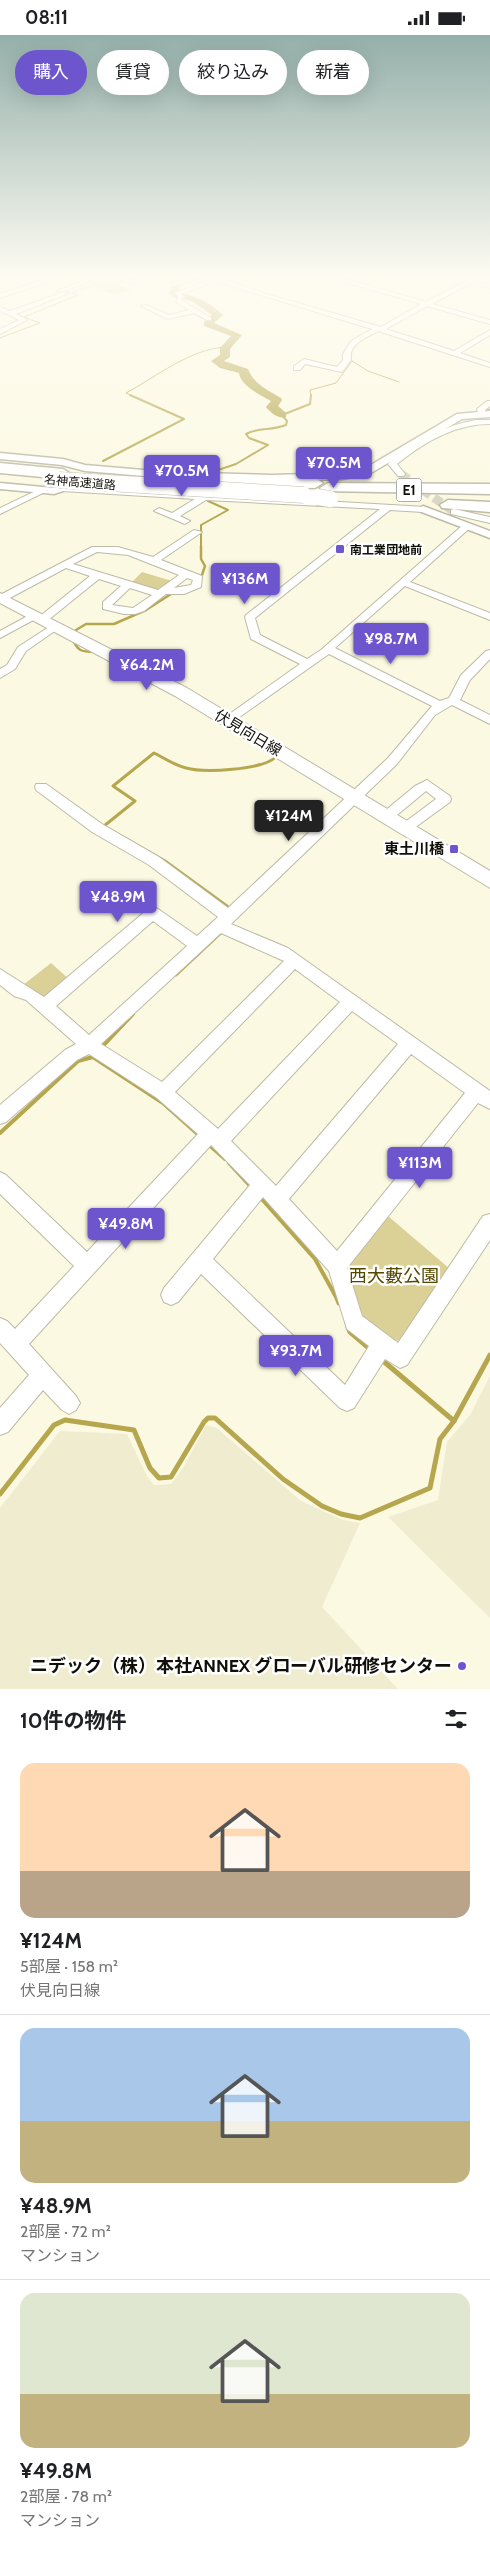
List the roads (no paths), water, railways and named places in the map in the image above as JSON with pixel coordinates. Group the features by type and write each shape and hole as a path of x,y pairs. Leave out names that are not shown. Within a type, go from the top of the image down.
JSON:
{"highway":[{"name":"名神高速道路","path":"0,468 64,483 186,482 318,491 490,489"},
{"path":"318,491 391,481 408,474"},
{"name":"名神高速道路","path":"0,475 64,483 490,498"},
{"path":"318,491 490,507"}],"main road":[{"name":"伏見向日線","path":"2,599 163,682 490,880"}],"street":[{"path":"297,368 304,361 338,370 348,360 346,353"},
{"path":"456,353 490,365"},
{"path":"486,413 481,409 490,403"},
{"path":"64,483 203,498 318,491 350,475 367,471 453,419 468,414 486,413"},
{"path":"408,474 392,464 453,425 469,421 490,422"},
{"path":"0,456 63,462 85,468 318,491 388,507 424,509 490,535"},
{"path":"0,511 64,483 85,468"},
{"path":"0,486 45,490"},
{"path":"174,516 203,498"},
{"path":"308,664 255,637 250,617 388,507"},
{"path":"159,511 185,521"},
{"path":"454,511 490,520"},
{"path":"227,720 328,649 467,526"},
{"path":"153,561 197,532"},
{"path":"2,599 95,549 106,548 153,561 198,578 196,587 184,591 162,593 128,585 66,565"},
{"path":"128,585 106,607 130,613 142,608 186,574"},
{"path":"0,674 11,667 44,620 97,575"},
{"path":"404,583 490,617"},
{"path":"0,635 44,620"},
{"path":"328,649 441,706"},
{"path":"453,701 465,679 490,653"},
{"path":"0,1116 71,1055 97,1049 198,945 228,925 242,906 402,750 423,720 447,701 453,701 490,720"},
{"path":"386,817 427,785 442,795 445,799 406,829"},
{"path":"41,787 97,828 154,861 228,925 283,951 484,1096 337,1266"},
{"path":"45,1006 153,913 198,945"},
{"path":"163,1092 295,960"},
{"path":"0,976 19,991 31,995 97,1049 163,1092 215,1137 277,1199 337,1266 354,1322 400,1358 490,1223"},
{"path":"16,1343 88,1266 351,1001"},
{"path":"277,1199 410,1043"},
{"path":"0,1181 88,1266"},
{"path":"170,1295 262,1184"},
{"path":"200,1260 347,1401 382,1344"},
{"path":"0,1328 16,1343 69,1403"},
{"path":"0,1424 43,1374"}],"waterway":[{"path":"133,396 126,393 186,358 199,353"},
{"path":"225,353 225,357 216,361 224,366 244,371 244,376 256,388 277,400 272,407 282,415"},
{"path":"350,355 352,361"},
{"path":"311,396 310,390 336,383 352,361"},
{"path":"352,361 368,371 399,382"},
{"path":"103,461 184,419 130,395"},
{"path":"209,473 236,464 268,445 249,438 246,434 256,430 286,425 287,421 282,415 310,404 311,396"},
{"path":"484,408 490,410"},
{"path":"201,578 205,566 201,559 201,525 228,510 208,501"},
{"path":"95,652 86,652 78,648 72,637 76,630 86,624 114,624 146,610 171,594"},
{"path":"104,826 135,801 113,786 154,753 182,767 206,770 246,768 259,765 276,757"},
{"path":"109,829 165,861 231,909"},
{"path":"176,975 223,931"},
{"path":"101,1048 133,1014"},
{"path":"0,1133 78,1061 93,1057"},
{"path":"93,1057 163,1103 201,1137"},
{"path":"207,1143 225,1159"},
{"path":"229,1163 252,1188"},
{"path":"260,1197 315,1259 335,1295"},
{"path":"335,1293 339,1303"},
{"path":"348,1327 350,1332 370,1349"},
{"path":"454,1421 490,1355"},
{"path":"382,1360 454,1421"},
{"path":"0,1494 54,1425 65,1420 134,1430 150,1468 159,1478 171,1477 204,1422 208,1418 215,1418 283,1479 322,1506 341,1514 360,1518 430,1488 440,1439 454,1421"}],"tunnel":[{"path":"401,474 454,512"}],"place":[{"name":"南工業団地前","path":"340,549"},
{"name":"東土川橋","path":"454,849"},
{"name":"ニデック（株）本社ANNEX グローバル研修センター","path":"462,1666"}],"park label":[{"name":"西大藪公園","path":"394,1276"}]}
